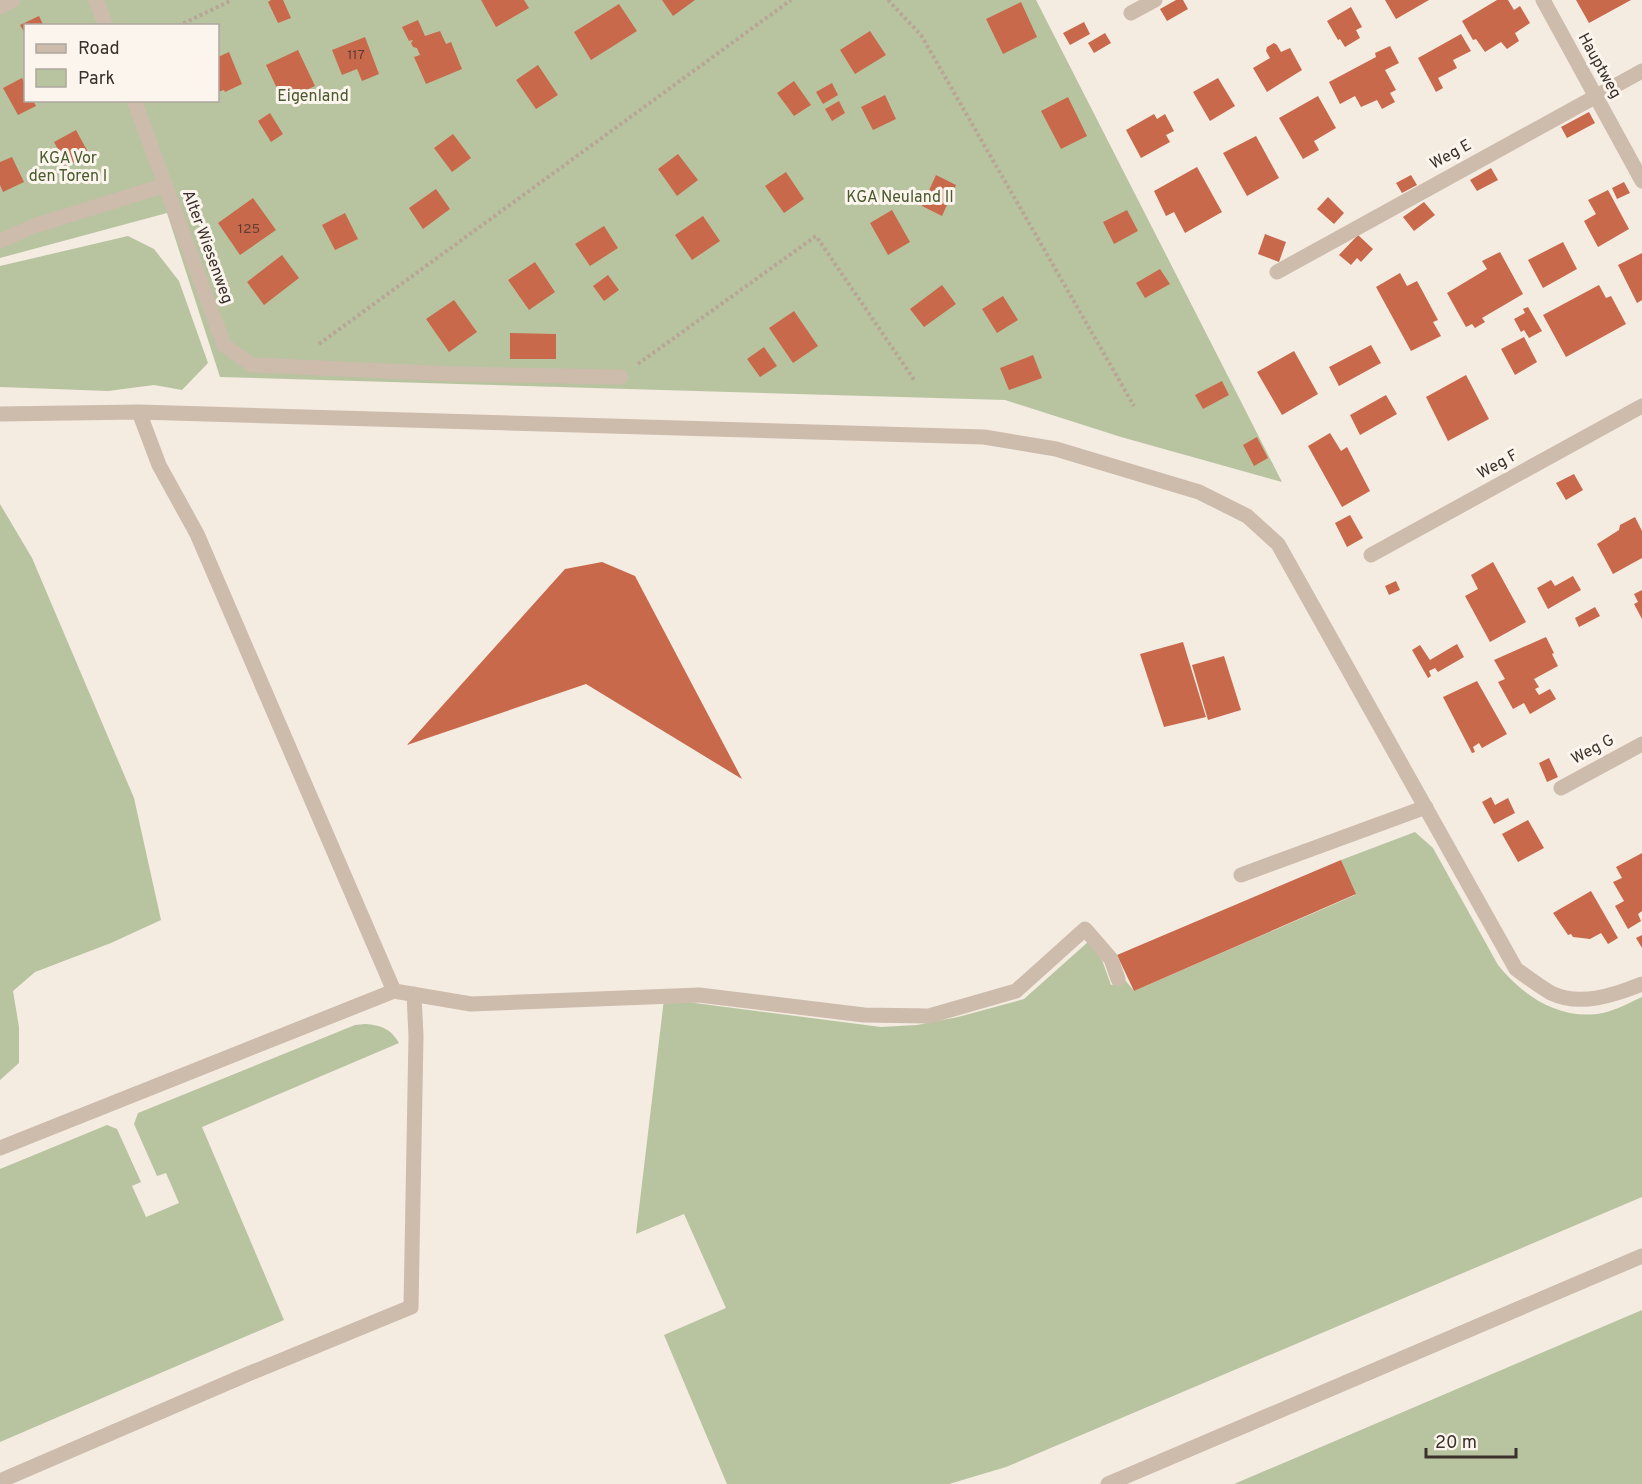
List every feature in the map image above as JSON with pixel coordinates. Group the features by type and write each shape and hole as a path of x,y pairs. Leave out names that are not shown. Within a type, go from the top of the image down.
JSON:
{"street":[{"path":"0,7 14,0"},
{"path":"96,0 105,24"},
{"path":"1131,13 1155,0"},
{"name":"Hauptweg","path":"1543,0 1642,181"},
{"name":"Weg E","path":"1277,272 1642,71"},
{"name":"Alter Wiesenweg","path":"135,102 224,345 252,364 453,374 621,377"},
{"path":"0,241 34,226 166,185"},
{"name":"Weg F","path":"1371,555 1642,406"},
{"path":"0,414 139,412 984,437 1056,449 1199,492 1247,516 1278,544 1516,969 1552,993 1586,1000 1642,984"},
{"path":"139,412 159,465 197,534 394,991"},
{"name":"Weg G","path":"1561,788 1642,744"},
{"path":"1241,875 1425,807"},
{"path":"0,1148 394,991 471,1004 699,995 864,1015 929,1016 1017,991 1084,929 1111,959 1118,979"},
{"path":"0,1481 411,1306 416,1059 414,994"},
{"path":"1108,1484 1642,1256"}],"path":[{"path":"182,24 232,0"},
{"path":"287,366 791,0"},
{"path":"888,0 921,35 1134,406"},
{"path":"621,377 816,236 915,381"}],"green space":[{"name":"KGA Neuland II","path":"0,0 1036,0 1282,482 1121,437 1005,400 220,377 167,213 0,258"},
{"path":"128,236 154,249 179,281 208,363 182,390 154,385 108,391 0,387 0,266"},
{"path":"0,504 32,558 134,798 161,920 111,943 35,972 13,991 19,1027 19,1063 0,1080"},
{"path":"1415,832 1433,848 1498,965 1531,996 1557,1010 1587,1015 1608,1012 1642,997 1642,1197 1006,1467 949,1484 727,1484 664,1335 726,1308 684,1214 636,1234 664,999 881,1027 917,1025 958,1017 1024,999 1088,942 1102,960 1111,985 1125,980 1134,991 1355,895 1341,860"},
{"path":"365,1024 385,1029 393,1034 399,1043 202,1127 284,1320 0,1442 0,1169 107,1125 117,1129 141,1182 132,1186 146,1217 179,1203 166,1173 157,1176 134,1124 138,1113 355,1025"},
{"path":"1642,1310 1642,1484 1234,1484"}],"building":[{"path":"283,0 291,18 278,23 268,2"},
{"path":"481,0 524,0 529,8 496,27"},
{"path":"662,0 695,0 673,16"},
{"path":"1176,0 1183,0 1188,9 1167,21 1160,9"},
{"path":"1385,0 1429,0 1396,19"},
{"path":"1497,0 1508,0 1514,10 1520,6 1530,23 1515,33 1519,41 1507,49 1501,42 1485,52 1476,39 1473,40 1462,21"},
{"path":"1576,0 1631,0 1589,23"},
{"path":"1021,2 1037,37 1003,54 986,19"},
{"path":"619,4 637,31 591,60 574,32"},
{"path":"1351,7 1362,27 1356,30 1360,38 1345,47 1327,21"},
{"path":"39,16 43,24 24,24 24,32 20,25"},
{"path":"418,20 425,36 440,31 446,44 451,42 462,69 426,84 414,57 420,55 411,43 413,40 409,41 402,27"},
{"path":"1084,22 1090,34 1070,45 1063,33"},
{"path":"870,31 886,55 855,74 840,50"},
{"path":"1105,33 1111,43 1094,53 1088,43"},
{"path":"1461,34 1471,51 1453,60 1457,68 1438,78 1443,88 1436,92 1418,58"},
{"path":"365,37 379,74 362,81 357,69 342,75 332,50"},
{"path":"1274,43 1281,52 1290,48 1302,70 1267,92 1253,68 1270,58 1266,51 1267,47"},
{"path":"1390,46 1399,63 1385,70 1396,90 1390,93 1395,102 1382,109 1377,100 1361,107 1355,96 1340,104 1329,82 1376,57 1375,53"},
{"path":"298,50 315,86 283,101 266,65"},
{"path":"229,52 242,84 225,92 224,90 219,92 219,57"},
{"path":"538,65 558,95 536,109 516,80"},
{"path":"22,78 24,102 34,102 36,106 18,115 3,88"},
{"path":"1218,78 1235,106 1210,121 1193,92"},
{"path":"794,81 811,105 794,116 777,93"},
{"path":"832,83 838,95 823,104 816,92"},
{"path":"885,95 896,119 873,130 861,107"},
{"path":"1318,96 1336,128 1314,141 1319,150 1303,159 1279,118"},
{"path":"1068,97 1087,136 1061,149 1041,111"},
{"path":"839,101 845,113 832,121 825,109"},
{"path":"1589,112 1595,123 1567,138 1561,127"},
{"path":"270,113 283,134 271,142 258,121"},
{"path":"1154,114 1157,119 1165,114 1174,131 1166,135 1170,142 1141,158 1126,130"},
{"path":"76,130 89,154 67,166 54,142"},
{"path":"453,134 471,158 452,172 434,148"},
{"path":"1256,136 1279,178 1247,196 1223,153"},
{"path":"678,154 698,180 677,196 658,169"},
{"path":"12,157 24,182 3,192 0,185 0,162"},
{"path":"1197,167 1222,212 1185,233 1174,212 1166,216 1154,191"},
{"path":"1491,168 1498,180 1477,191 1470,180"},
{"path":"786,172 804,199 784,213 765,186"},
{"path":"936,175 956,185 942,216 922,206"},
{"path":"1411,175 1417,185 1402,193 1396,183"},
{"path":"1624,182 1630,193 1617,199 1612,188"},
{"path":"436,189 450,209 423,229 409,208"},
{"path":"1608,190 1629,229 1598,247 1584,221 1596,214 1588,200"},
{"path":"1328,197 1344,213 1334,224 1317,209"},
{"path":"253,198 276,230 240,255 218,223"},
{"path":"1424,202 1435,215 1414,231 1403,217"},
{"path":"892,210 910,242 888,255 870,223"},
{"path":"1127,210 1138,231 1114,244 1103,222"},
{"path":"345,213 358,239 335,250 322,225"},
{"path":"703,216 720,241 692,260 675,235"},
{"path":"604,226 618,248 590,266 575,244"},
{"path":"1265,234 1286,242 1279,262 1258,254"},
{"path":"1358,235 1373,249 1361,262 1357,258 1351,265 1339,255"},
{"path":"1563,242 1577,269 1543,288 1528,260"},
{"path":"1500,252 1523,294 1482,318 1485,322 1475,328 1472,324 1466,327 1447,293 1487,269 1482,261"},
{"path":"1642,253 1642,300 1637,303 1618,265"},
{"path":"282,255 299,278 264,305 247,282"},
{"path":"535,262 555,292 529,310 508,280"},
{"path":"1160,269 1170,284 1145,298 1136,283"},
{"path":"1400,273 1407,286 1417,281 1438,320 1433,322 1441,336 1411,351 1376,287"},
{"path":"608,275 619,290 604,301 593,286"},
{"path":"942,285 956,304 924,327 910,309"},
{"path":"1599,285 1606,298 1611,296 1626,324 1566,357 1543,315"},
{"path":"1003,296 1018,320 997,333 982,309"},
{"path":"454,300 477,332 449,352 426,319"},
{"path":"1528,307 1542,331 1529,338 1524,330 1521,332 1514,319 1525,313 1523,309"},
{"path":"794,311 818,346 793,363 769,328"},
{"path":"510,333 556,334 556,359 510,359"},
{"path":"1524,337 1537,362 1515,375 1501,349"},
{"path":"1371,345 1381,363 1339,386 1329,367"},
{"path":"764,347 777,366 760,377 747,359"},
{"path":"1294,351 1318,394 1282,415 1257,372"},
{"path":"1033,355 1042,378 1009,390 1000,368"},
{"path":"1466,375 1489,419 1448,441 1426,397"},
{"path":"1222,381 1229,395 1203,409 1195,395"},
{"path":"1386,395 1397,414 1360,435 1350,415"},
{"path":"1330,433 1341,451 1347,447 1370,491 1342,507 1308,446"},
{"path":"1257,437 1268,458 1254,466 1243,445"},
{"path":"1574,474 1583,490 1566,500 1556,483"},
{"path":"1350,515 1363,538 1347,547 1335,523"},
{"path":"1635,517 1642,531 1642,558 1613,574 1597,544 1619,530 1620,525"},
{"path":"602,562 635,576 742,779 586,684 407,745 565,569"},
{"path":"1493,562 1526,622 1490,642 1465,596 1478,589 1471,575"},
{"path":"1573,576 1581,590 1548,609 1537,588 1551,580 1555,586"},
{"path":"1396,581 1400,590 1389,595 1385,586"},
{"path":"1642,590 1642,619 1634,604 1638,602 1634,594"},
{"path":"1595,607 1600,616 1579,627 1575,618"},
{"path":"1546,637 1558,666 1534,679 1539,687 1535,689 1539,695 1550,689 1556,699 1530,714 1524,703 1513,709 1498,682 1505,679 1494,660"},
{"path":"1183,642 1206,717 1164,727 1140,654"},
{"path":"1457,644 1464,657 1438,672 1435,668 1429,671 1431,676 1428,678 1412,650 1420,645 1430,660"},
{"path":"1224,656 1241,710 1208,720 1192,665"},
{"path":"1477,681 1507,734 1482,748 1479,743 1473,747 1475,752 1472,753 1443,697"},
{"path":"1549,758 1558,777 1547,782 1539,763"},
{"path":"1491,797 1495,805 1508,798 1515,813 1494,824 1482,802"},
{"path":"1528,820 1544,848 1518,862 1502,834"},
{"path":"1642,853 1642,911 1638,914 1641,921 1628,929 1615,906 1624,901 1613,882 1622,878 1616,867"},
{"path":"1341,860 1356,894 1134,991 1117,955"},
{"path":"1591,891 1618,938 1608,944 1601,933 1590,939 1568,935 1553,913"},
{"path":"1642,935 1642,948 1636,938"}],"park label":[{"name":"Eigenland","path":"313,97"},
{"name":"KGA Vor den Toren I","path":"68,168"}]}
